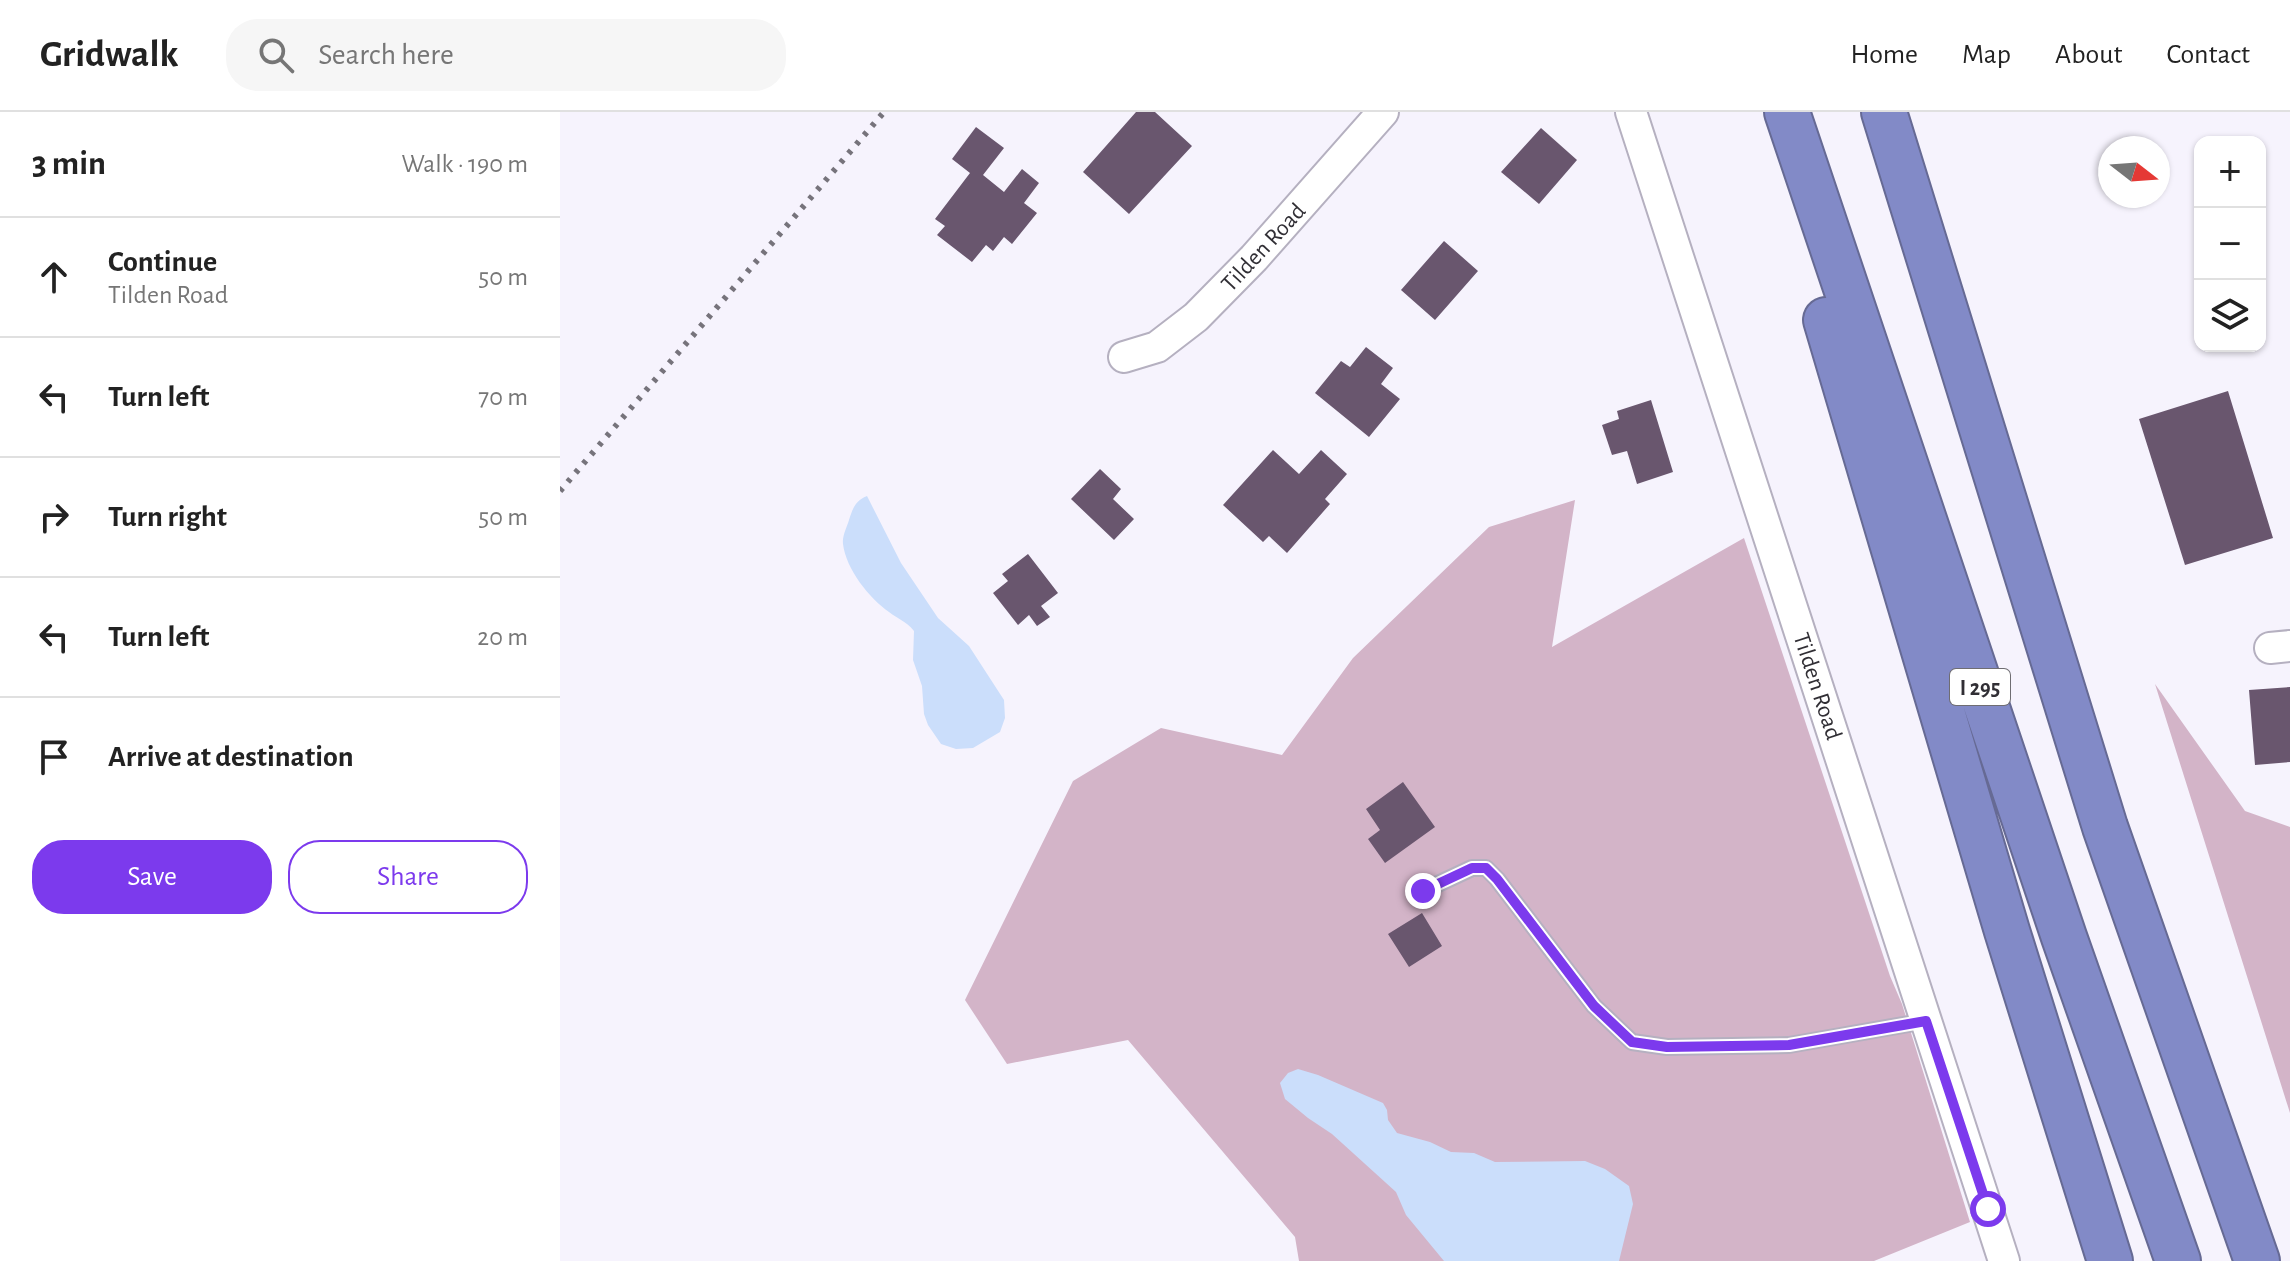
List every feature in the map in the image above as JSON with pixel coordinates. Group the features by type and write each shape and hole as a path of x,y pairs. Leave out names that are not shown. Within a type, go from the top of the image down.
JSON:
{"highway":[{"path":"1784,112 1788,197 2007,931 2110,1261"},
{"name":"I 295","path":"1784,112 2064,937 2178,1261"},
{"path":"1884,112 2105,827 2258,1253"}],"street":[{"name":"Tilden Road","path":"1124,357 1157,347 1196,317 1254,258 1383,112"},
{"name":"Tilden Road","path":"1631,112 2004,1261"}],"lane":[{"path":"1423,891 1472,868 1486,868 1594,1006 1632,1042 1667,1047 1789,1045 1926,1021"}],"shaded area":[{"path":"1575,500 1552,647 1744,538 1902,1004 1970,1222 1874,1261 1299,1261 1295,1237 1128,1040 1007,1064 965,1000 1073,781 1161,728 1282,755 1353,658 1489,527"},
{"path":"2155,684 2245,811 2290,827 2290,1113"}],"water":[{"path":"867,496 901,563 938,618 969,646 1004,700 1005,718 1000,732 973,748 956,749 941,744 928,725 922,686 913,660 914,631 874,599 860,582 845,554 844,535 852,512 855,505"},
{"path":"1298,1069 1383,1103 1388,1120 1397,1133 1430,1142 1451,1152 1474,1153 1495,1162 1585,1161 1605,1169 1629,1186 1633,1204 1619,1261 1444,1261 1406,1215 1396,1192 1332,1134 1285,1099 1280,1083 1288,1073"}],"building":[{"path":"1136,112 1155,112 1192,146 1129,214 1083,172"},
{"path":"976,127 1004,148 983,175 1004,192 1022,169 1039,183 1024,203 1037,213 1012,244 1004,237 993,251 986,245 972,262 937,235 945,226 935,219 970,173 952,159"},
{"path":"1541,128 1577,160 1539,204 1501,172"},
{"path":"1444,241 1478,271 1435,320 1401,290"},
{"path":"1366,347 1393,368 1381,384 1400,399 1369,437 1315,393 1341,361 1350,367"},
{"path":"2228,391 2273,538 2185,565 2139,419"},
{"path":"1651,400 1673,472 1637,484 1627,451 1612,455 1602,425 1619,419 1617,411"},
{"path":"1273,450 1299,474 1321,450 1347,474 1325,499 1330,504 1287,553 1269,536 1263,542 1223,505"},
{"path":"1100,469 1121,489 1113,499 1134,519 1114,540 1071,499"},
{"path":"1028,554 1058,593 1041,606 1050,617 1037,626 1029,615 1018,625 993,593 1008,581 1002,574"},
{"path":"2290,687 2290,762 2255,765 2249,690"},
{"path":"1403,782 1435,827 1385,863 1368,839 1380,830 1366,809"},
{"path":"1422,913 1442,946 1409,967 1388,934"}],"railway":[{"path":"560,491 884,112"}],"route":[{"path":"1423,891 1472,868 1486,868 1594,1006 1632,1042 1667,1047 1789,1045 1926,1021 1988,1209"}]}
